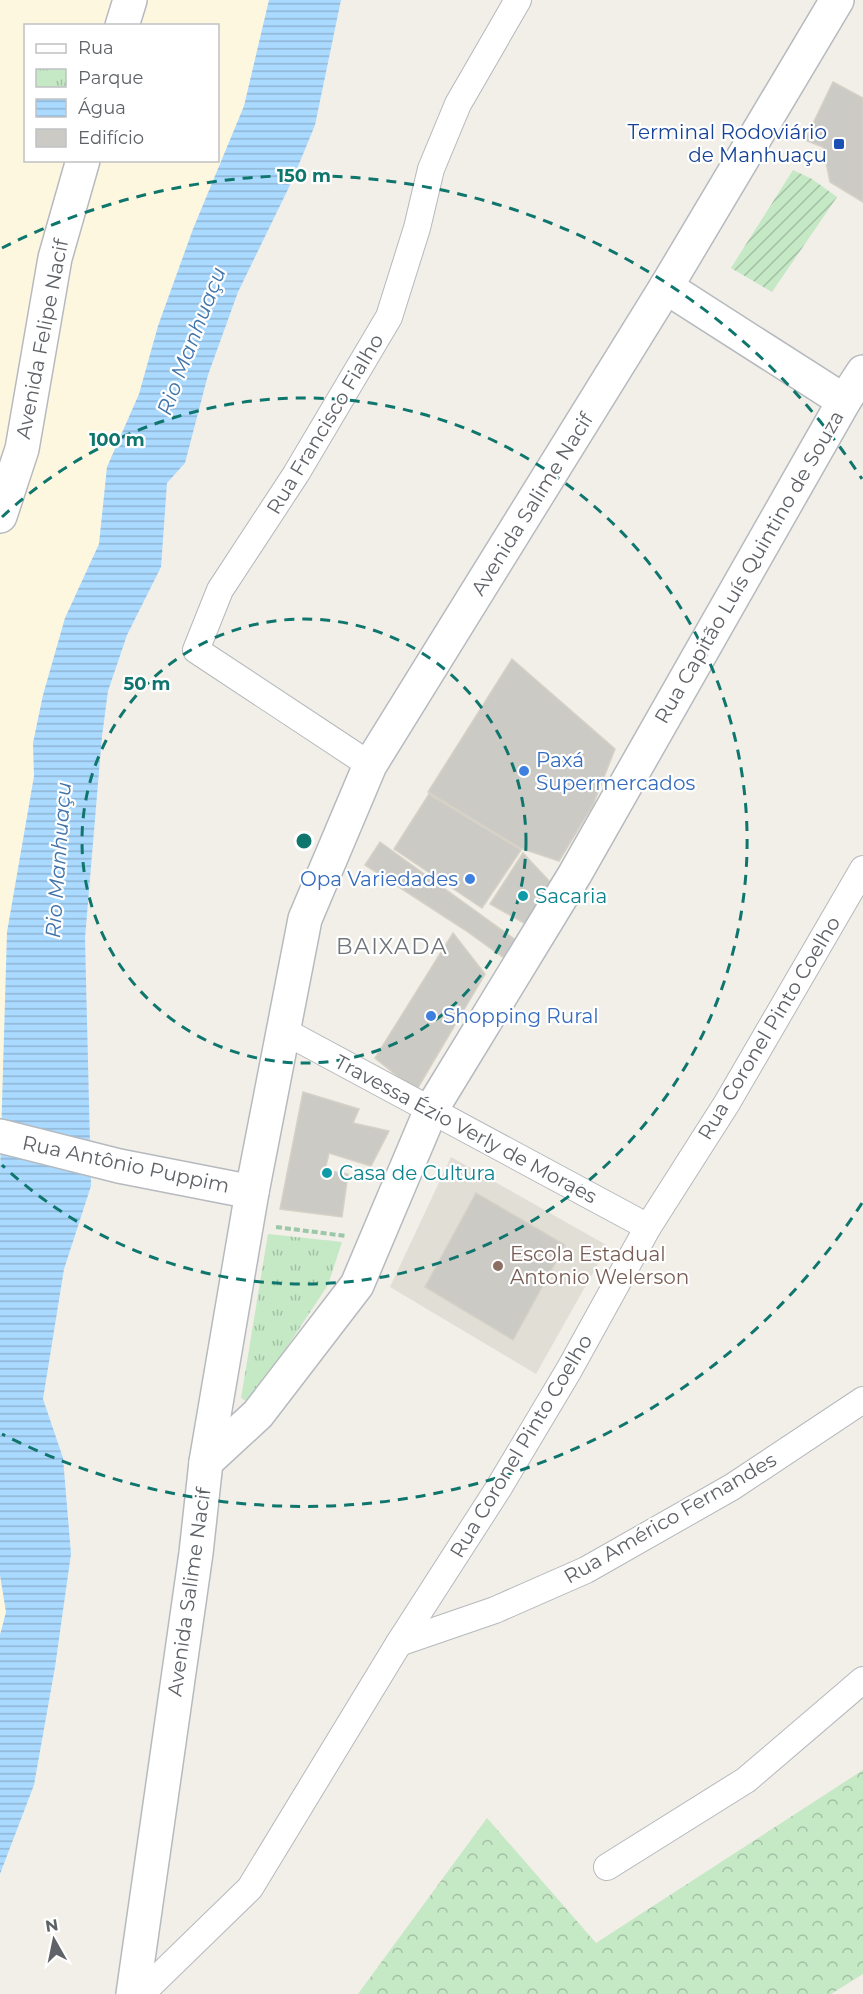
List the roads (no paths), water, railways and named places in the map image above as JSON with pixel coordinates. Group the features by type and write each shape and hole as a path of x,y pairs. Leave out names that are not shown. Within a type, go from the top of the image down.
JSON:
{"street":[{"path":"123,24 130,0"},
{"name":"Rua Francisco Fialho","path":"369,765 196,650 220,590 296,474 389,317 417,228 431,169 458,104 518,0"},
{"name":"Avenida Salime Nacif","path":"133,1994 206,1462 250,1208 305,919 369,765 666,286 837,0"},
{"name":"Avenida Felipe Nacif","path":"0,516 22,449 55,258 82,162"},
{"path":"666,286 844,401"},
{"name":"Rua Capitão Luís Quintino de Souza","path":"206,1462 258,1414 357,1285 431,1110 575,874 844,401 863,372"},
{"name":"Rua Coronel Pinto Coelho","path":"141,1994 250,1888 399,1642 498,1489 569,1370 648,1227 727,1103 863,869"},
{"name":"Travessa Ézio Verly de Moraes","path":"284,1031 648,1227"},
{"name":"Rua Antônio Puppim","path":"0,1136 119,1166 250,1208"},
{"name":"Rua Américo Fernandes","path":"399,1642 495,1610 586,1570 732,1487 863,1400"},
{"path":"607,1868 746,1780 863,1680"}],"water":[{"name":"Rio Manhuaçu","path":"269,0 341,0 315,125 292,181 238,292 208,375 185,463 167,483 161,567 127,635 108,691 102,736 85,938 91,1186 64,1269 43,1399 63,1458 71,1554 55,1667 34,1785 0,1874 0,1635 6,1612 0,1575 0,1172 7,932 34,776 33,743 43,695 65,618 99,544 107,467 139,394 158,326 193,229 244,106"}],"place":[{"name":"Terminal Rodoviário de Manhuaçu","path":"839,144"},
{"name":"Paxá Supermercados","path":"524,771"},
{"name":"Opa Variedades","path":"470,879"},
{"name":"Sacaria","path":"523,896"},
{"name":"Shopping Rural","path":"431,1016"},
{"name":"Casa de Cultura","path":"327,1173"},
{"name":"Escola Estadual Antonio Welerson","path":"498,1266"}],"district":[{"name":"BAIXADA","path":"392,946"}]}
